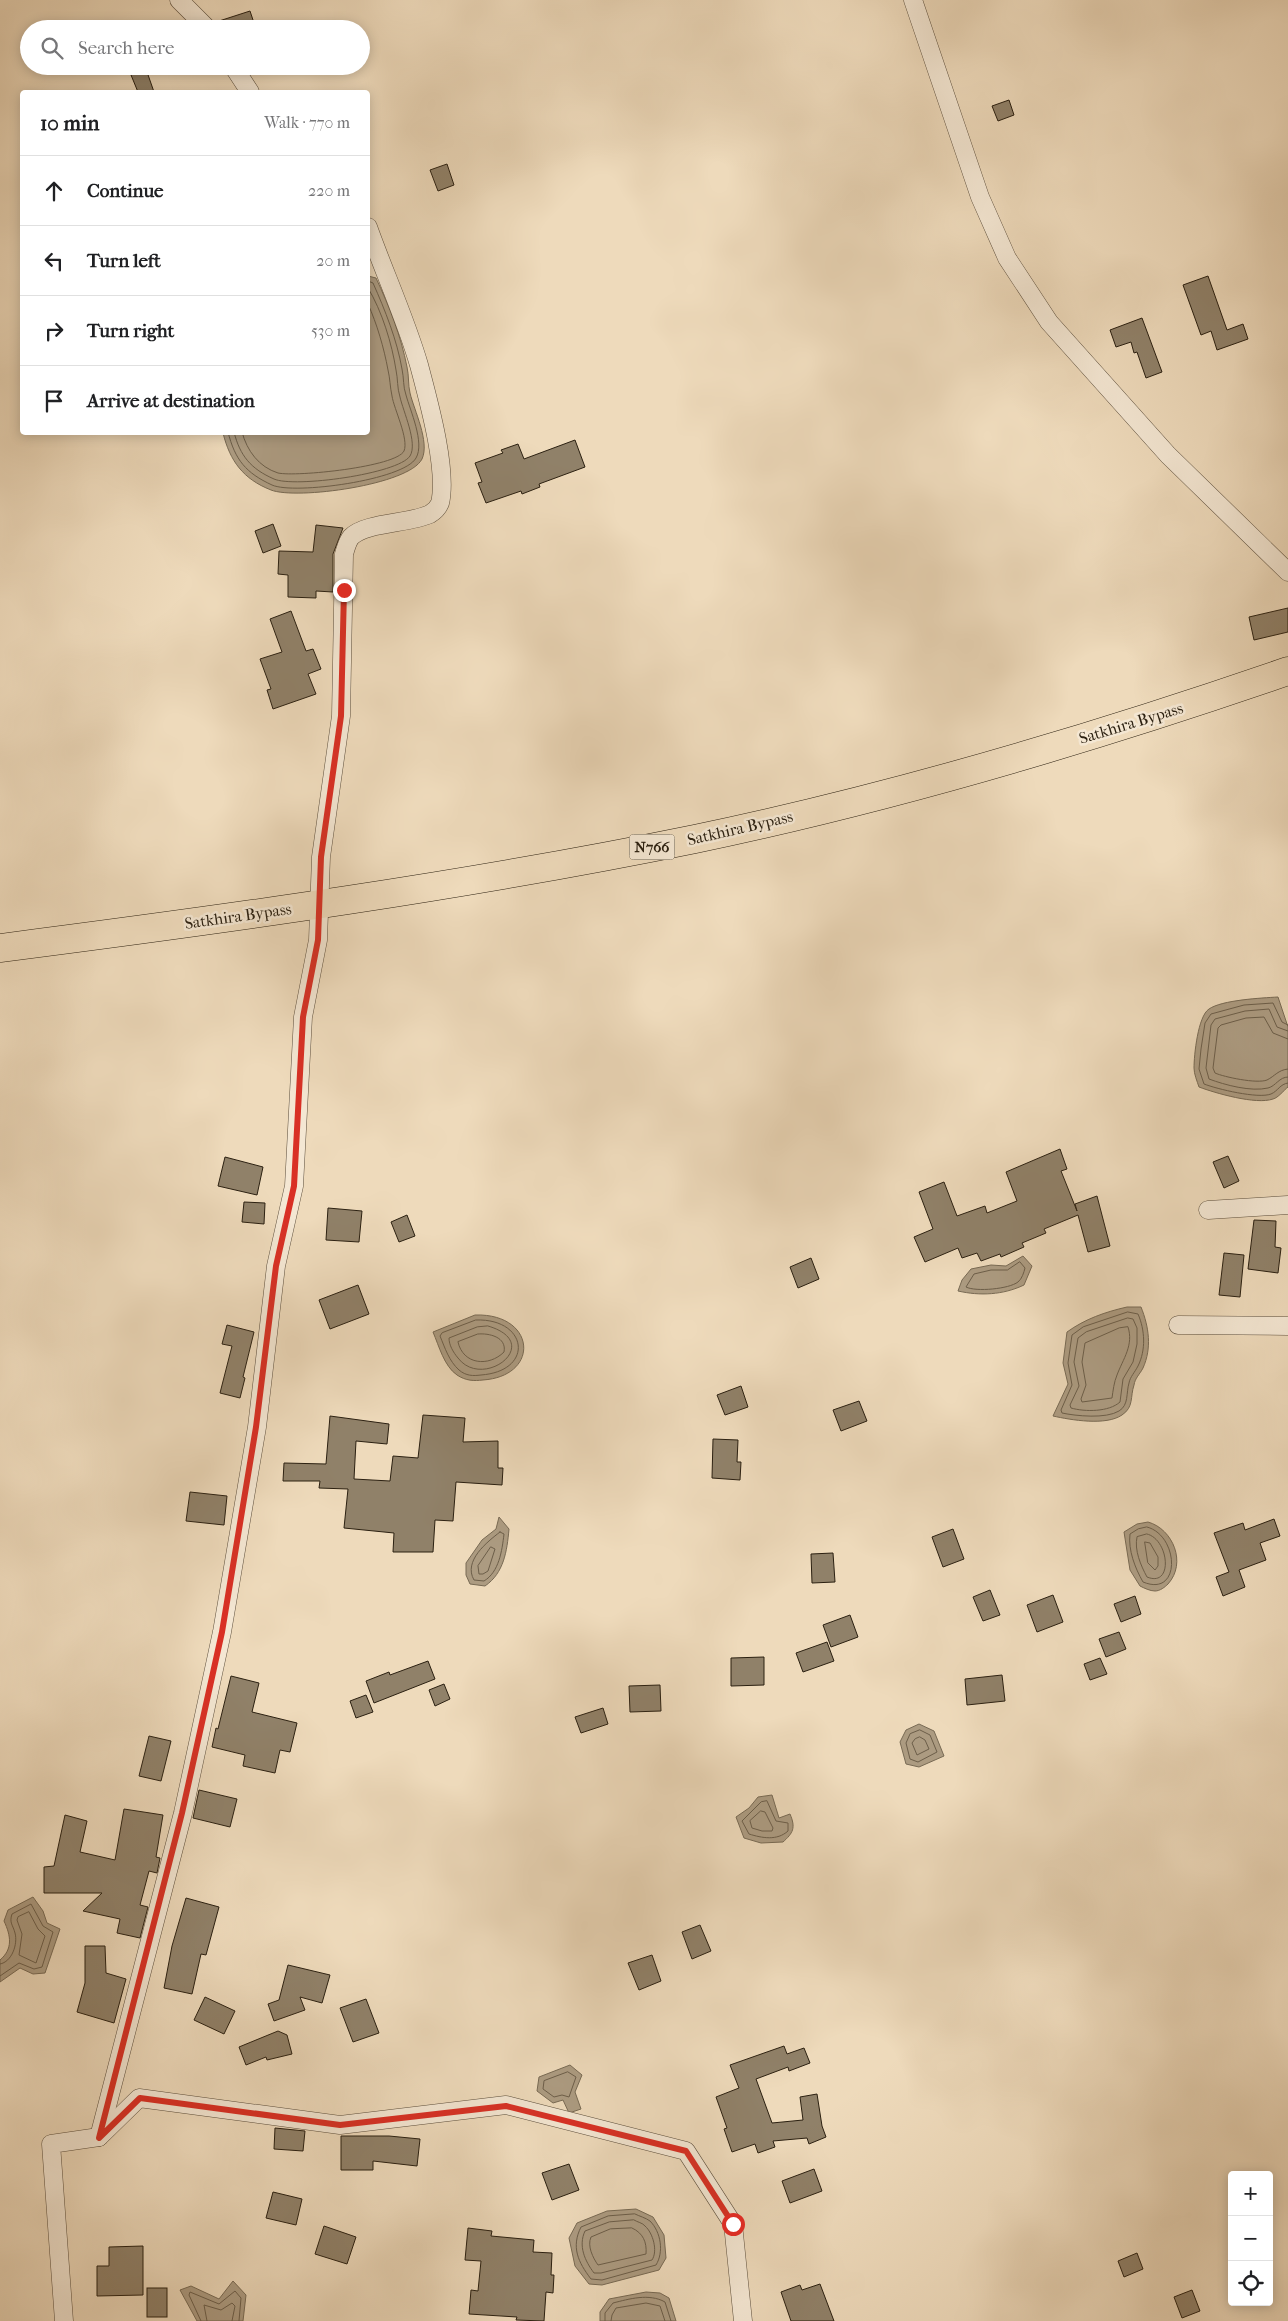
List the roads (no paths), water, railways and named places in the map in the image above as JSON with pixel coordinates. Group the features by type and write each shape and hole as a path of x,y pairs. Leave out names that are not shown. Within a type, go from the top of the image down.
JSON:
{"highway":[{"name":"Satkhira Bypass","path":"0,948 318,906 696,838 941,780 1203,700 1288,671"}],"street":[{"path":"179,0 199,20"},
{"path":"913,0 980,197 1007,258 1044,314 1104,386 1168,455 1288,572"},
{"path":"239,75 249,90"},
{"path":"99,2138 182,1813 222,1632 256,1427 276,1266 294,1186 303,1017 318,940 321,857 341,716 344,554 347,544 358,532 370,527 424,517 435,511 440,504 441,473 437,442 418,364 370,232"},
{"path":"1208,1210 1288,1205"},
{"path":"1178,1325 1288,1326"},
{"path":"64,2321 51,2144 99,2138 140,2098 340,2125 506,2106 686,2151 733,2224 743,2321"}],"water":[{"path":"370,276 376,278 398,333 408,370 410,393 423,435 424,452 422,459 413,468 375,483 326,491 284,493 261,486 245,475 234,460 224,435 370,435"},
{"path":"1278,997 1288,1027 1288,1087 1275,1098 1257,1100 1225,1095 1199,1087 1194,1070 1195,1054 1199,1027 1205,1013 1209,1009 1223,1003"},
{"path":"1023,1256 1032,1266 1024,1285 1008,1291 991,1294 958,1291 962,1280 971,1269 991,1265 1006,1266"},
{"path":"1127,1307 1141,1307 1146,1322 1148,1353 1143,1368 1136,1378 1131,1401 1126,1412 1115,1418 1098,1421 1053,1416 1068,1384 1063,1363 1067,1332 1096,1316"},
{"path":"475,1315 495,1317 510,1324 520,1334 524,1345 522,1357 515,1368 502,1376 480,1380 464,1378 452,1371 442,1355 433,1332"},
{"path":"499,1517 509,1529 506,1553 500,1568 485,1586 470,1584 466,1575 466,1563 482,1540 496,1529"},
{"path":"1148,1522 1157,1526 1170,1539 1177,1557 1174,1576 1167,1585 1157,1591 1140,1586 1130,1570 1124,1532 1137,1524"},
{"path":"919,1724 934,1731 944,1756 919,1767 906,1764 900,1742 906,1730"},
{"path":"772,1795 779,1818 790,1814 793,1823 791,1833 783,1842 761,1843 744,1838 736,1817 749,1808 758,1797"},
{"path":"33,1897 43,1911 47,1923 60,1929 45,1973 33,1974 20,1968 0,1982 0,1960 7,1951 10,1942 4,1921 8,1910"},
{"path":"570,2065 582,2075 575,2092 581,2109 569,2113 563,2100 553,2103 537,2091 539,2077"},
{"path":"636,2209 653,2217 664,2235 666,2258 659,2270 602,2285 589,2284 575,2266 569,2238 577,2223 607,2211"},
{"path":"233,2281 246,2295 243,2321 197,2321 180,2290 191,2286 219,2299"},
{"path":"646,2292 660,2293 669,2298 676,2321 600,2321 600,2312 609,2299"}]}
